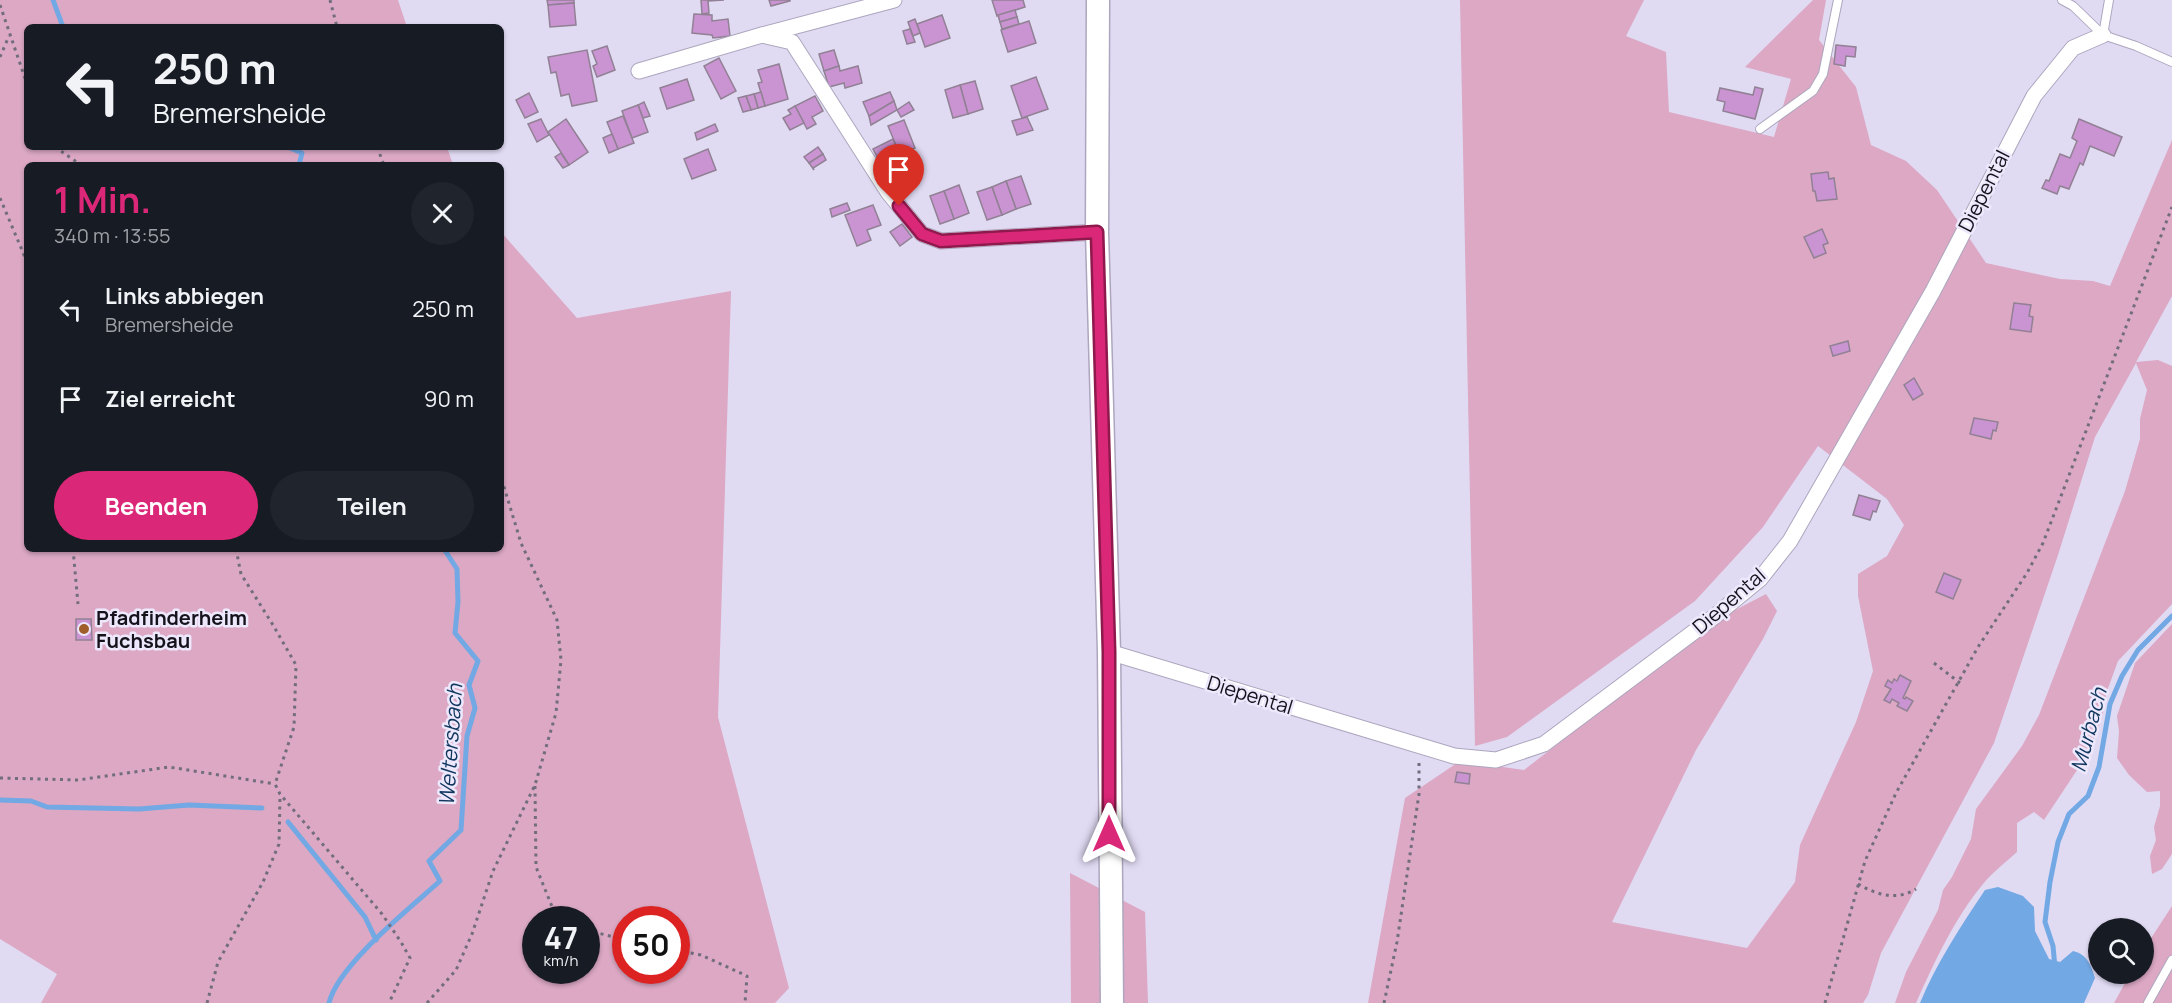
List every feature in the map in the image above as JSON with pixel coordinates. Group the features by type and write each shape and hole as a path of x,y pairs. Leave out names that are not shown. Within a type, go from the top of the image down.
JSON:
{"main road":[{"path":"1098,0 1097,232 1109,652 1112,1003"}],"street":[{"path":"639,71 894,0"},
{"path":"762,35 792,42 888,192 922,234 941,241 1097,232"},
{"name":"Diepental","path":"1109,652 1454,756 1496,760 1544,744 1715,616 1760,579 1790,541 1933,291 2034,96 2073,48 2103,35"}],"lane":[{"path":"1760,129 1813,91 1823,74 1838,0"},
{"path":"2062,0 2073,6 2103,35 2172,62"},
{"path":"2103,35 2109,0"},
{"path":"2148,1003 2172,960"}],"path":[{"path":"330,0 336,24"},
{"path":"0,5 24,75"},
{"path":"0,57 10,34"},
{"path":"59,150 77,162"},
{"path":"0,198 24,255"},
{"path":"1825,1003 1864,861 1896,793 1960,683 1978,647 2027,573 2043,543 2172,207"},
{"path":"427,1003 456,970 472,934 493,871 535,785 556,713 561,660 557,620 521,543 504,487"},
{"path":"72,552 78,604"},
{"path":"237,552 241,574 296,665 294,727 275,784 280,794 382,914 410,958 390,1003"},
{"path":"1934,663 1960,683"},
{"path":"1384,1003 1397,942 1419,794 1419,746"},
{"path":"0,778 78,780 169,767 275,784"},
{"path":"535,785 536,867 552,906"},
{"path":"207,1003 218,962 263,882 279,844 280,794"},
{"path":"1858,885 1890,896 1903,896 1916,889"},
{"path":"690,953 701,955 747,976 745,1003"}],"shaded area":[{"path":"0,0 398,0 406,24 24,24 24,150 448,150 452,162 24,162 24,552 504,552 504,235 577,318 731,291 718,717 789,988 775,1003 41,1003 57,974 0,939"},
{"path":"1460,0 1644,0 1626,36 1666,52 1669,112 1774,137 1791,79 1745,67 1813,0 1826,0 1819,40 1856,87 1871,145 1906,161 1937,190 1986,263 2060,279 2093,281 2110,286 2172,140 2172,296 2136,362 2158,360 2172,366 2172,604 2118,661 2107,691 2102,718 2087,755 2044,820 2034,812 2017,823 2017,852 1995,871 1963,912 1937,957 1916,1003 1895,1003 1906,972 1938,910 1943,890 1971,839 1976,809 2022,746 2039,715 2125,491 2140,439 2140,419 2147,390 2136,363 2095,437 2058,555 1994,743 1881,953 1868,995 1863,1003 1368,1003 1405,798 1460,761 1524,770 1720,618 1766,594 1777,611 1763,639 1696,750 1612,922 1747,948 1795,882 1800,845 1856,722 1873,671 1858,596 1858,574 1887,556 1904,525 1887,499 1818,446 1763,527 1695,601 1507,737 1475,746"},
{"path":"2172,624 2172,854 2162,869 2152,874 2150,856 2156,840 2154,827 2160,806 2160,791 2147,792 2129,775 2117,758 2119,731 2117,716 2135,663"},
{"path":"1070,873 1145,912 1148,1003 1071,1003"},
{"path":"2172,906 2172,1003 2114,1003 2124,984 2154,984 2154,934"}],"water":[{"path":"1998,887 2023,896 2034,907 2035,931 2049,959 2060,962 2073,951 2078,952 2088,961 2088,984 2092,984 2084,1003 1920,1003 1958,931 1985,890"}],"building":[{"path":"547,0 574,0 574,3 548,5"},
{"path":"701,0 724,0 708,1 709,13 702,14"},
{"path":"769,0 790,0 790,1 771,6"},
{"path":"992,0 1023,0 1025,7 997,16"},
{"path":"574,3 576,25 550,27 548,5"},
{"path":"1015,10 1017,17 1000,22 998,15"},
{"path":"694,14 712,15 712,21 728,19 730,36 713,38 712,35 692,33"},
{"path":"942,15 950,38 925,47 917,24"},
{"path":"1017,17 1019,24 1002,29 1000,22"},
{"path":"915,19 920,33 913,36 908,22"},
{"path":"1029,21 1036,43 1008,52 1001,30"},
{"path":"910,29 915,42 907,44 903,31"},
{"path":"1836,45 1856,47 1855,57 1846,56 1845,66 1834,64"},
{"path":"607,46 615,70 597,77 593,66 597,64 592,51"},
{"path":"587,50 597,101 572,106 569,94 561,96 556,72 551,73 548,57"},
{"path":"834,50 839,66 824,71 819,54"},
{"path":"719,58 736,91 721,99 704,66"},
{"path":"779,64 788,99 765,106 758,83 762,82 758,70"},
{"path":"839,66 840,71 858,66 862,83 845,88 844,83 829,87 824,71"},
{"path":"1036,77 1048,109 1022,118 1011,86"},
{"path":"687,79 694,100 667,109 660,88"},
{"path":"975,81 983,109 968,114 960,85"},
{"path":"960,85 968,114 953,118 945,90"},
{"path":"1755,87 1763,89 1755,119 1723,111 1725,102 1717,100 1720,88 1753,95"},
{"path":"761,92 765,106 758,108 754,94"},
{"path":"890,92 894,101 869,116 863,102"},
{"path":"529,93 538,112 525,118 516,100"},
{"path":"754,94 758,108 751,110 746,96"},
{"path":"746,96 751,110 743,112 738,98"},
{"path":"815,96 823,111 812,117 816,124 807,129 795,106"},
{"path":"894,101 897,110 871,125 869,116"},
{"path":"644,102 650,116 643,118 638,105"},
{"path":"909,102 914,110 901,117 897,110"},
{"path":"638,105 648,132 632,138 622,111"},
{"path":"795,106 804,123 790,130 783,118 791,114 788,110"},
{"path":"623,116 634,143 618,149 607,122"},
{"path":"1027,117 1033,130 1017,135 1012,121"},
{"path":"541,119 549,135 537,142 528,124"},
{"path":"566,119 588,152 569,165 548,132"},
{"path":"2079,119 2122,137 2114,156 2090,146 2083,165 2080,163 2069,189 2060,186 2057,194 2042,188 2046,180 2049,181 2060,154 2070,158 2077,141 2072,138"},
{"path":"904,120 915,148 900,155 888,126"},
{"path":"715,124 718,131 697,140 695,133"},
{"path":"612,134 618,149 609,153 603,138"},
{"path":"893,139 898,151 879,160 873,149"},
{"path":"818,147 823,154 809,163 804,157"},
{"path":"708,149 716,170 692,179 684,159"},
{"path":"561,153 569,165 563,168 555,157"},
{"path":"823,154 826,160 813,168 814,170 809,163"},
{"path":"1828,172 1829,179 1834,178 1837,199 1817,201 1811,174"},
{"path":"1021,176 1031,204 1016,209 1006,181"},
{"path":"1006,181 1016,209 1002,215 992,187"},
{"path":"959,185 969,213 954,219 944,191"},
{"path":"992,187 1002,215 987,220 977,192"},
{"path":"944,191 954,219 940,224 930,196"},
{"path":"847,203 850,210 832,217 830,209"},
{"path":"873,205 881,225 867,230 871,240 857,246 845,215"},
{"path":"902,224 912,237 900,246 890,232"},
{"path":"1822,229 1828,243 1823,245 1826,253 1814,258 1804,237"},
{"path":"2014,303 2031,305 2029,316 2033,317 2031,332 2010,329"},
{"path":"1848,341 1850,351 1833,356 1830,346"},
{"path":"1914,378 1923,394 1913,400 1904,385"},
{"path":"1974,418 1998,422 1991,439 1970,434"},
{"path":"1859,495 1880,501 1870,520 1853,515"},
{"path":"1944,573 1961,580 1953,599 1936,592"},
{"name":"Pfadfinderheim Fuchsbau","path":"76,619 91,619 92,640 76,640"},
{"path":"1900,675 1911,681 1903,698 1906,697 1913,701 1907,711 1897,706 1899,703 1892,699 1890,703 1884,700 1891,689 1885,686 1888,680 1892,683 1894,679 1897,681"},
{"path":"1457,772 1470,774 1469,784 1455,782"}],"waterway":[{"name":"Weltersbach","path":"53,0 62,24"},
{"name":"Weltersbach","path":"295,150 302,153 300,162"},
{"name":"Weltersbach","path":"329,1003 335,988 360,955 394,921 440,881 429,861 461,830 467,736 475,708 469,685 478,661 455,633 458,602 457,569 446,552"},
{"name":"Murbach","path":"2055,968 2053,946 2045,922 2058,842 2069,814 2088,796 2099,767 2110,704 2122,676 2138,650 2172,616"},
{"path":"0,800 31,801 47,807 139,809 189,805 262,808"},
{"path":"288,822 365,917 376,940"}],"place":[{"name":"Pfadfinderheim Fuchsbau","path":"84,629"}],"route":[{"path":"899,206 922,234 941,241 1097,232 1109,652 1109,834"}]}
